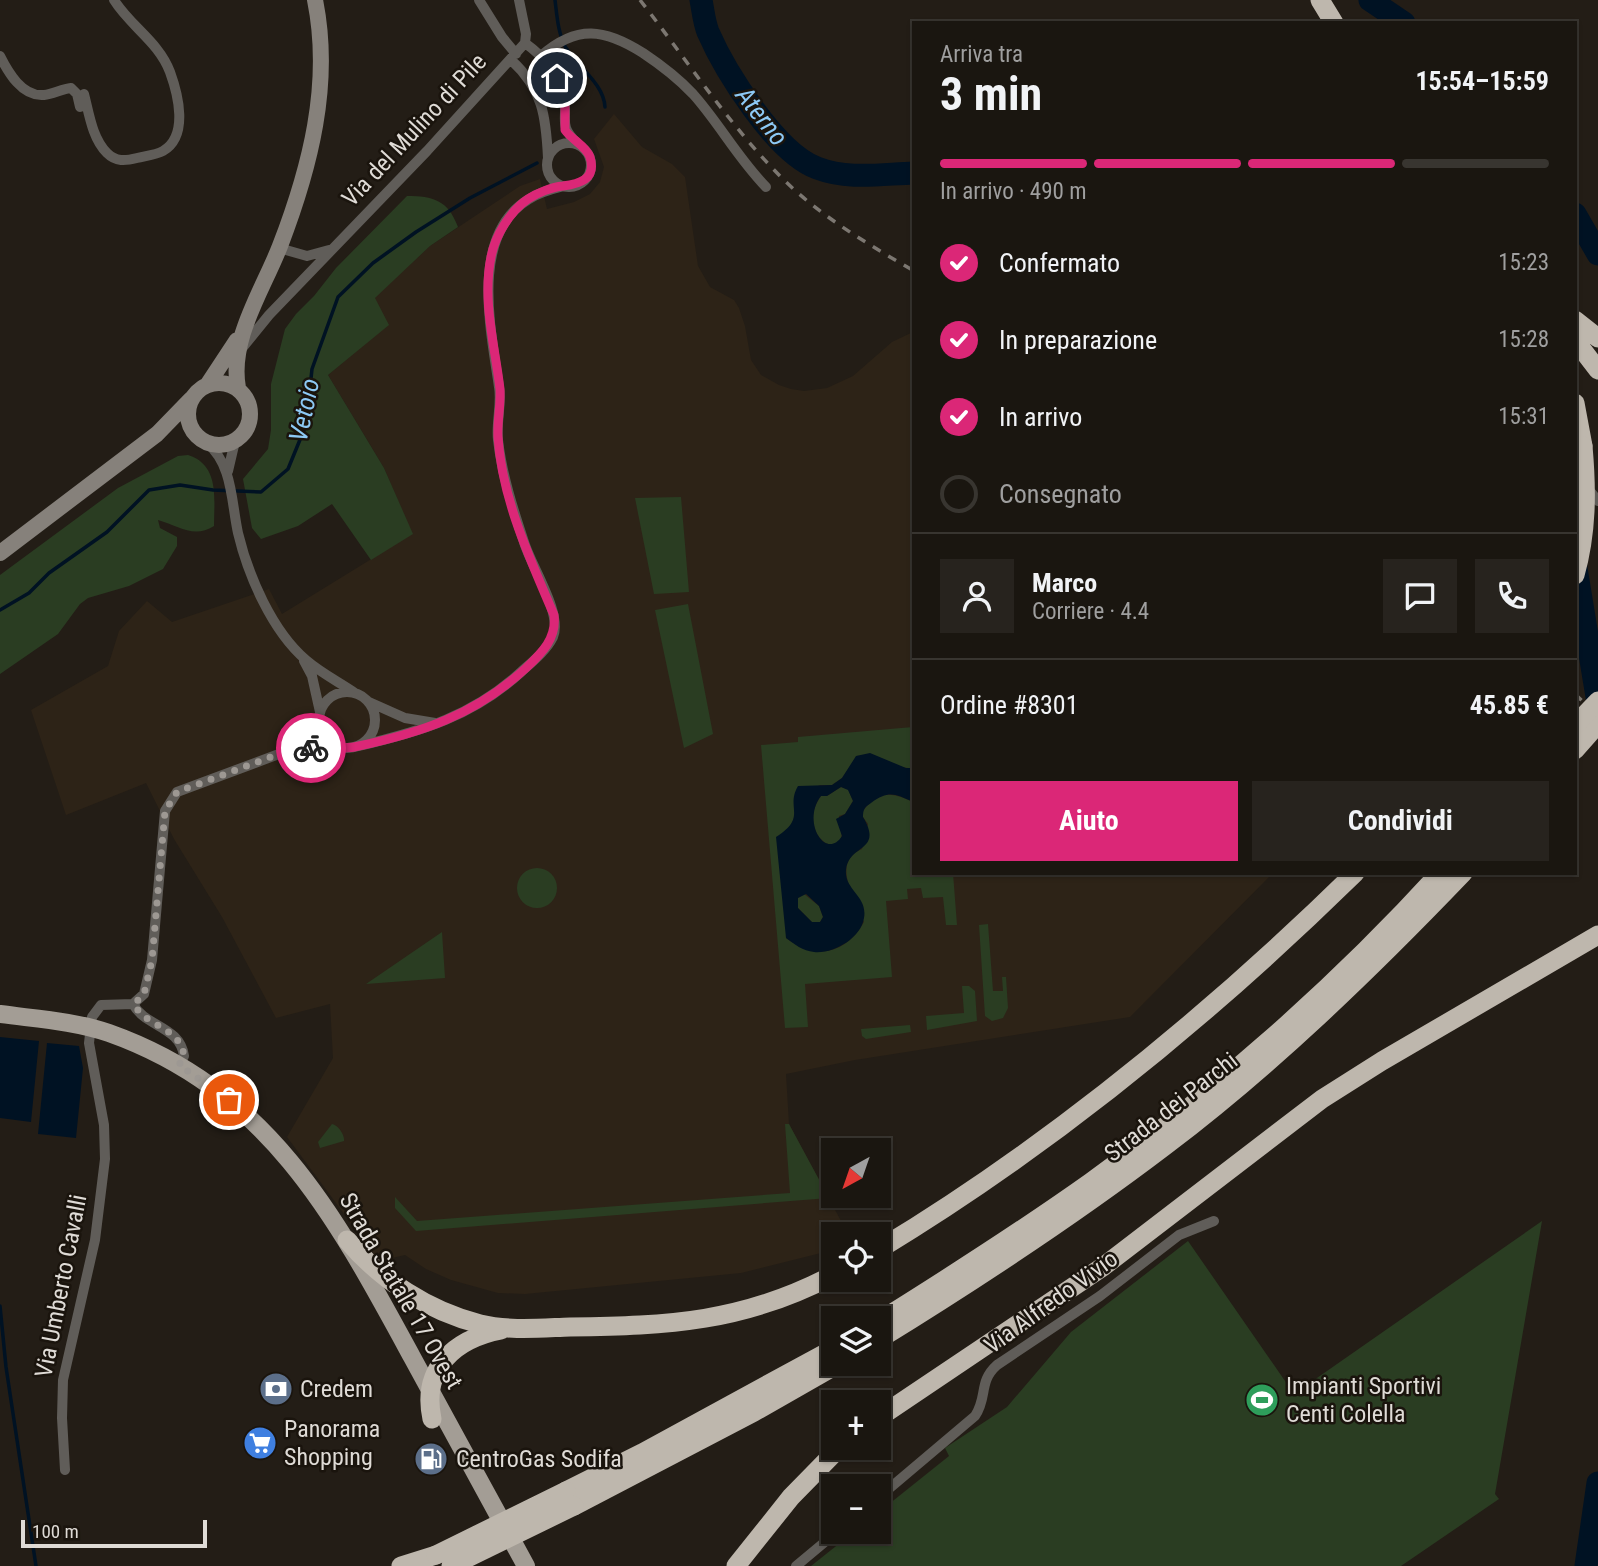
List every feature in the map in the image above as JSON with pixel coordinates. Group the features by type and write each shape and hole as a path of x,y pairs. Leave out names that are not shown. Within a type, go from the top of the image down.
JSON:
{"highway":[{"path":"1320,0 1333,21"},
{"path":"1577,322 1598,338"},
{"path":"1577,343 1598,370"},
{"path":"1577,413 1584,446 1586,508 1584,535 1577,566"},
{"path":"1577,723 1598,701"},
{"path":"1577,748 1598,724"},
{"path":"891,1242 981,1183 1122,1080 1232,989 1353,875"},
{"name":"Strada dei Parchi","path":"891,1314 1014,1235 1158,1131 1282,1028 1382,934 1438,875"},
{"name":"Strada dei Parchi","path":"891,1332 978,1279 1167,1144 1255,1072 1350,987 1461,875"},
{"path":"891,1410 1104,1266 1322,1099 1598,935"},
{"path":"347,1240 379,1272 432,1307 478,1324 513,1328 627,1326 716,1318 769,1304 821,1280"},
{"path":"432,1419 431,1391 440,1365 456,1346 480,1335 513,1328"},
{"path":"570,1498 642,1453 821,1356"},
{"path":"412,1566 444,1560 754,1412 821,1374"},
{"path":"736,1566 784,1506 828,1460"},
{"path":"401,1566 444,1560"}],"main road":[{"name":"Strada Statale 17 Ovest","path":"0,1014 62,1021 129,1041 185,1069 241,1110 282,1150 310,1185 347,1240 526,1566"},
{"name":"Strada Statale 17 Ovest","path":"185,1069 217,1096 264,1143 315,1207 513,1566"}],"street":[{"path":"84,94 94,131 102,146 116,159 125,161 162,152 178,132 180,115 170,71 161,54 114,0"},
{"path":"316,0 321,30"},
{"path":"238,388 238,355 247,323 279,248 304,176 313,139 320,83 321,30 326,0"},
{"path":"479,0 534,87 543,112 550,175 564,186"},
{"path":"91,1028 92,1017 101,1005 134,1004 144,994 150,977 165,811 177,792 287,751 359,746 442,723 481,704 505,687 553,637 556,626 554,615 526,550 504,475 498,438 500,390 490,326 489,287 493,248 510,218 531,198 580,183 590,172 590,157 565,130 561,86 541,56 525,43 527,36 519,0"},
{"path":"541,56 563,42 589,33 609,35 624,42 666,69 698,100 738,157 766,187"},
{"name":"Via del Mulino di Pile","path":"238,355 256,330 525,43"},
{"path":"0,56 16,82 34,93 43,95 68,88 74,90 87,132"},
{"path":"543,112 549,120 555,121 565,110"},
{"path":"548,160 552,150 561,144 572,143 580,146"},
{"path":"279,248 307,256 334,247"},
{"path":"0,553 156,434 195,393 208,384 247,323"},
{"path":"208,384 229,383 238,388 250,405 251,415 243,434 233,446 229,477 237,529 257,589 312,676 324,736 338,747"},
{"path":"191,399 188,416 194,432 209,445 229,477"},
{"path":"156,434 178,430 209,445 233,446"},
{"path":"1577,475 1598,501"},
{"path":"303,658 369,702 405,718 442,723"},
{"path":"287,751 307,736 324,704 338,693 355,693"},
{"path":"359,746 366,741 375,726 373,709 369,702"},
{"path":"134,1004 143,1016 167,1030 180,1044 185,1069"},
{"name":"Via Umberto Cavalli","path":"65,1470 63,1380 98,1228 105,1160 103,1118 90,1051 91,1028"},
{"name":"Via Alfredo Vivio","path":"891,1487 975,1416 981,1405 984,1380 997,1365 1100,1296 1179,1235 1214,1221"},
{"path":"796,1566 822,1544"}],"shaded area":[{"path":"614,114 642,147 672,164 685,177 698,266 710,287 734,300 745,326 751,360 761,375 779,385 804,391 827,388 853,376 892,342 912,332 912,875 1271,875 1130,1017 855,1060 786,1074 789,1124 821,1184 821,1208 834,1208 842,1222 821,1222 821,1253 741,1273 525,1294 498,1293 451,1280 426,1269 405,1255 379,1261 287,1137 333,1058 330,1004 276,1018 222,917 174,839 146,783 66,815 31,710 108,666 119,631 147,601 172,622 269,589 282,614 412,534 384,468 328,375 388,325 374,298 430,246 520,186 540,179 547,209 574,202 590,194 600,182 604,167 594,139"}],"green space":[{"path":"407,196 438,201 449,211 458,227 430,246 375,298 389,325 328,375 384,468 413,534 371,560 332,504 298,526 261,539 252,528 243,479 268,449 271,430 271,384 285,329 336,268"},
{"path":"188,455 206,467 210,475 214,494 214,526 207,530 193,531 158,520 160,528 177,537 177,546 163,569 129,586 88,598 80,604 58,634 0,674 0,575 118,488 178,456"},
{"path":"681,497 689,592 654,594 635,498"},
{"path":"688,604 713,734 684,748 655,610"},
{"path":"912,727 912,768 872,756 857,756 842,778 832,785 820,785 794,798 794,816 786,831 786,938 808,949 829,951 848,942 864,922 851,893 846,872 853,855 862,849 868,824 863,817 863,811 875,799 887,795 912,802 912,875 953,875 957,925 946,925 943,897 923,898 921,888 907,889 908,899 886,901 892,977 805,984 808,1027 785,1028 761,745 798,742 798,737"},
{"path":"841,787 848,789 853,801 845,814 839,816 841,838 837,844 832,845 819,837 813,819 821,796 827,796"},
{"path":"537,868 545,869 551,874 556,880 556,896 551,902 545,907 537,908 529,907 523,902 518,896 517,888 518,880 523,874 529,869"},
{"path":"804,894 819,906 823,917 820,922 812,922 798,908 798,898"},
{"path":"988,924 993,991 1003,991 1002,977 1006,977 1008,1008 1003,1018 992,1021 985,1016 979,925"},
{"path":"442,932 445,978 366,984"},
{"path":"962,986 969,986 975,991 977,1021 927,1030 926,1016 964,1013"},
{"path":"910,1025 911,1032 866,1039 862,1036 861,1029"},
{"path":"332,1124 341,1131 344,1141 320,1148 318,1142"},
{"path":"785,1124 789,1124 821,1183 821,1199 416,1231 395,1208 395,1197 417,1221 790,1193"},
{"name":"Impianti Sportivi Centi Colella","path":"1542,1221 1495,1494 1499,1499 1401,1566 811,1566 839,1544 891,1544 891,1502 949,1456 945,1448 1007,1407 1071,1332 1188,1241 1294,1394"}],"water":[{"path":"870,753 912,768 912,802 897,795 887,795 865,808 863,817 869,836 863,847 852,856 846,870 849,883 863,904 862,925 852,938 838,947 822,952 810,951 786,938 776,837 786,830 794,818 794,800 798,786 832,785 842,778 856,756","holes":["841,787 848,790 853,801 845,814 836,819 842,836 836,843 829,844 818,835 815,827 816,806 821,796 827,796","806,894 819,906 823,917 820,922 812,922 798,908 798,898"]},
{"path":"0,1037 39,1041 31,1122 0,1118"},
{"path":"47,1043 79,1046 83,1068 76,1138 38,1134"}],"waterway":[{"name":"Vetoio","path":"555,0 563,43 595,83 604,99 605,107"},
{"name":"Aterno","path":"701,0 708,32 726,68 769,129 785,146 801,159 829,172 865,175 912,173"},
{"path":"1370,0 1401,21"},
{"name":"Vetoio","path":"0,610 29,593 49,573 107,532 149,490 180,485 213,490 261,492 288,469 306,425 312,369 338,297 373,263 416,232 470,198 537,163"},
{"path":"1577,217 1598,254"},
{"name":"Aterno","path":"1577,574 1598,703"},
{"name":"Vetoio","path":"0,1306 6,1367 36,1566"},
{"name":"Aterno","path":"1586,1566 1598,1483"}],"railway":[{"path":"640,0 724,112 779,175 826,216 912,270"},
{"path":"1577,696 1598,716"}],"way so far":[{"path":"229,1100 179,1065 184,1056 172,1033 143,1016 134,1004 144,994 150,977 165,811 177,792 287,751 311,748"}],"place":[{"name":"Credem","path":"276,1389"},
{"name":"Impianti Sportivi Centi Colella","path":"1262,1400"},
{"name":"Panorama Shopping","path":"260,1443"},
{"name":"CentroGas Sodifa","path":"431,1459"}],"route":[{"path":"311,748 352,748 442,723 481,704 505,687 531,663 553,637 556,626 554,615 526,550 504,475 498,438 500,390 490,326 489,287 493,248 503,227 516,210 540,193 580,183 590,172 588,153 565,130 565,101 557,78"}]}
